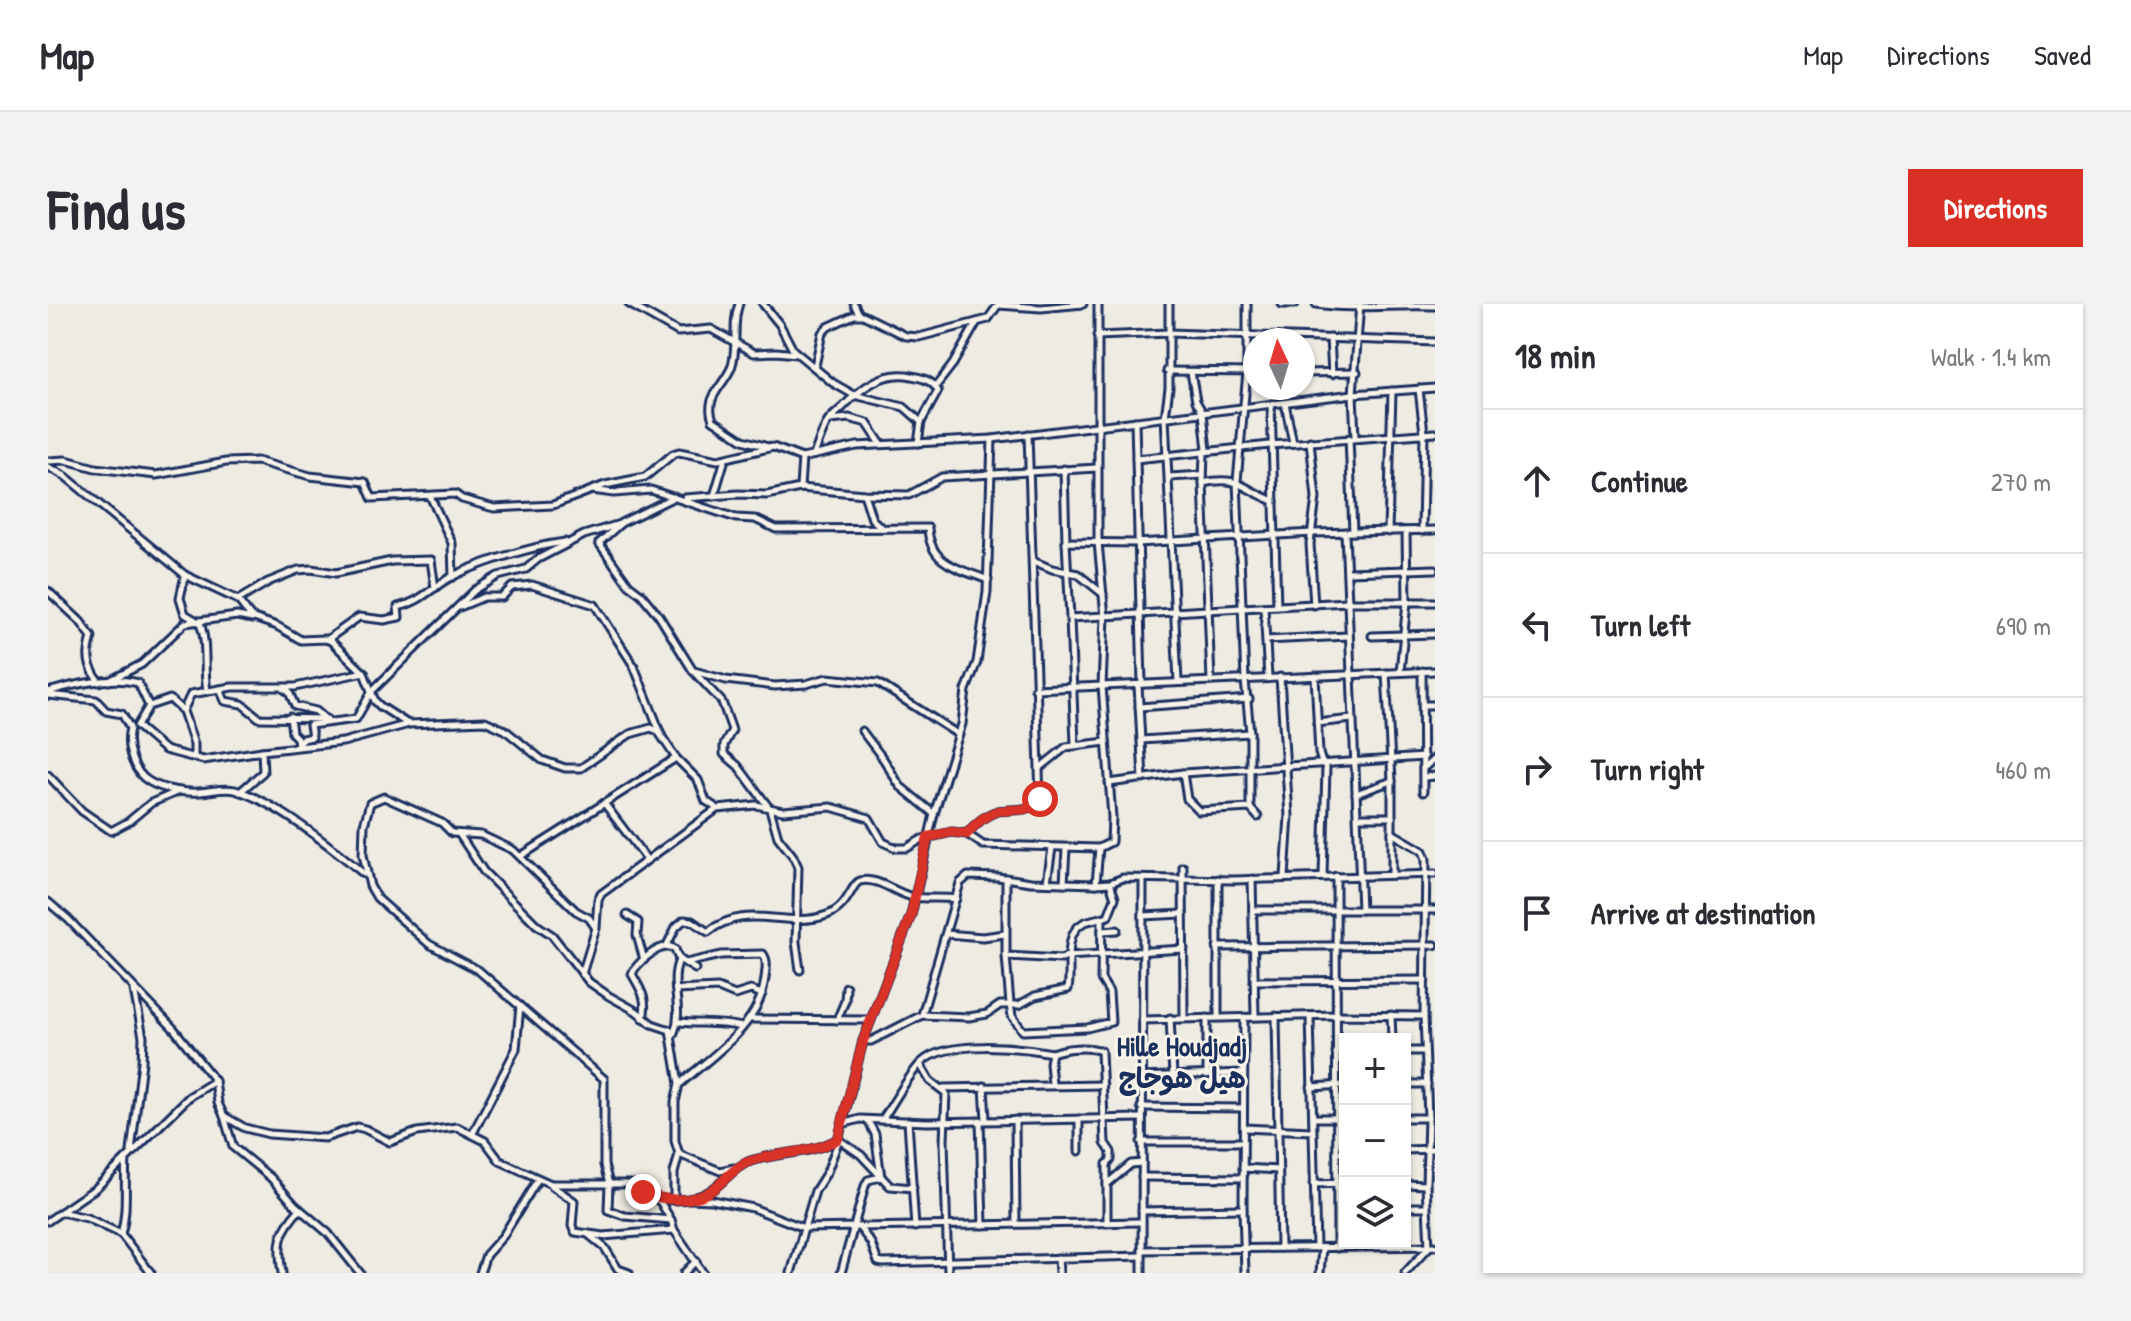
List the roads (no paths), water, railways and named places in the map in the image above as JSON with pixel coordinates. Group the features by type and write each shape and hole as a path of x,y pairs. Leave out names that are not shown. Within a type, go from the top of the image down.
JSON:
{"street":[{"path":"629,304 678,332 711,329 754,353 798,354"},
{"path":"739,304 736,344 729,372 713,395 711,419 743,440 802,458 857,446 992,439 1271,403 1435,388"},
{"path":"763,304 780,325 793,350 833,383 854,395 904,407 921,422"},
{"path":"854,304 859,314 912,337 988,319 998,305 1041,308 1083,304"},
{"path":"582,974 596,928 601,894 718,809 756,805 790,811 831,807 862,815 872,821 883,842 899,849 928,837 952,832 967,834 983,845 1066,849 1099,848 1111,842 1112,817 1102,686 1105,617 1098,542 1098,304"},
{"path":"1169,304 1169,388 1165,417 1178,682"},
{"path":"1247,304 1248,328"},
{"path":"1282,304 1295,304"},
{"path":"1316,304 1435,306"},
{"path":"1353,532 1353,394 1361,306"},
{"path":"815,366 822,333 840,321 859,314"},
{"path":"936,386 953,364 977,322"},
{"path":"1097,336 1169,333 1243,335"},
{"path":"1315,337 1435,342"},
{"path":"1330,338 1332,374"},
{"path":"1167,371 1243,372"},
{"path":"1191,372 1196,401 1203,413 1207,450 1204,453 1203,483 1211,681"},
{"path":"1315,373 1357,372"},
{"path":"813,456 829,420 854,395 875,380 893,376 910,375 929,381 938,391 921,422 918,443"},
{"path":"1419,389 1424,433 1422,531"},
{"path":"1388,532 1392,391"},
{"path":"1244,400 1237,481 1245,680 1249,699 1250,808 1258,817"},
{"path":"1271,403 1277,606"},
{"path":"1285,403 1293,443"},
{"path":"829,420 849,418 867,423 881,445"},
{"path":"1135,421 1143,779"},
{"path":"1136,459 1310,441 1435,433"},
{"path":"967,834 995,812 1025,809 1035,806 1040,799 1035,721 1028,434"},
{"path":"791,1273 815,1191 827,1172 838,1139 863,1041 904,937 934,814 959,735 966,706 966,690 977,662 988,580 992,439"},
{"path":"1310,441 1316,498 1310,544 1314,605"},
{"path":"48,464 66,460 95,468 156,475 226,462 264,461 310,476 365,482 372,498 455,494 480,504 505,508 553,505 591,490 648,475 679,452 713,460 773,447"},
{"path":"800,488 802,458"},
{"path":"714,496 725,459"},
{"path":"48,464 185,575 238,600 253,619"},
{"path":"298,747 302,739 312,737 310,725 356,719 372,691 455,609 487,583 498,576 526,569 570,541 677,498 767,495 800,488 909,495 942,477 1097,468"},
{"path":"1064,469 1075,744"},
{"path":"1169,477 1203,475"},
{"path":"1203,483 1237,481 1254,494 1274,501"},
{"path":"591,490 614,493 651,490 736,518 755,519 776,529 898,529"},
{"path":"864,494 867,511 877,526 884,529 928,528 929,542 935,554 945,562 988,580"},
{"path":"430,496 452,543 453,577"},
{"path":"621,523 600,545 629,585 659,616 693,671 715,694 729,718 732,730 723,748 724,754 738,766 770,809 778,837 798,867 800,970"},
{"path":"1066,542 1137,543 1435,530"},
{"path":"1400,672 1407,602 1406,531"},
{"path":"1345,532 1361,910"},
{"path":"108,682 142,664 185,623 223,617 253,619 277,626 301,640 327,640 359,617 384,620 399,617 398,607 410,605 453,577 481,564 543,545 570,541"},
{"path":"238,600 268,582 298,570 336,573 392,561 431,560 435,588"},
{"path":"1033,561 1078,574 1104,595"},
{"path":"1348,572 1435,569"},
{"path":"185,575 180,598 185,614 200,623 204,635 207,691"},
{"path":"455,609 484,597 502,597 512,587 532,585 595,605 634,666 662,735 676,758 698,780 706,801 718,809"},
{"path":"48,591 92,637 87,655 88,665 99,682"},
{"path":"1070,618 1347,602 1435,602"},
{"path":"1264,607 1268,678"},
{"path":"1372,636 1435,634"},
{"path":"1266,640 1348,636"},
{"path":"327,640 364,672 380,706 409,724"},
{"path":"693,671 718,679 775,686 806,684 827,678 878,683 959,735"},
{"path":"1422,671 1423,792"},
{"path":"1035,689 1435,671"},
{"path":"183,711 191,694 220,689 309,685 364,672"},
{"path":"1386,673 1392,781 1392,875"},
{"path":"1315,676 1317,723 1322,763 1326,767 1323,876"},
{"path":"1280,677 1289,816 1285,877"},
{"path":"48,694 71,685 128,680 138,683 149,706"},
{"path":"280,687 289,692 295,706 316,711 327,719"},
{"path":"220,689 225,701 242,704 259,718 341,721"},
{"path":"48,694 96,700 106,711 122,714 130,728 126,743 142,776 158,786 180,791 222,789 240,792 305,828 367,876"},
{"path":"194,756 194,744 183,711 170,699 149,706 137,726 165,750 203,760 343,742 409,724 485,721 505,730 542,760 573,769 587,766 609,747 639,731 651,728 662,735"},
{"path":"1139,707 1249,699"},
{"path":"1423,705 1435,705"},
{"path":"290,717 298,747"},
{"path":"1317,723 1352,719"},
{"path":"862,731 900,786 934,814"},
{"path":"1141,740 1250,733"},
{"path":"1424,741 1435,740"},
{"path":"1040,767 1058,751 1075,744 1106,742"},
{"path":"240,792 263,772 262,751"},
{"path":"1109,783 1183,773 1424,757"},
{"path":"521,856 676,758"},
{"path":"1425,768 1435,758"},
{"path":"1183,773 1187,799 1199,811 1250,808"},
{"path":"48,775 82,811 111,831 151,803 180,791"},
{"path":"1424,777 1435,776 1435,783"},
{"path":"1356,794 1392,781"},
{"path":"596,928 589,918 576,911 521,856 504,844 489,838 451,832 442,823 384,797 368,806 363,855 367,876 377,898 429,944 478,970 604,1079 604,1165 609,1184 608,1210 625,1216 671,1220"},
{"path":"604,803 647,860"},
{"path":"1359,817 1392,817"},
{"path":"1392,833 1423,851 1426,859 1424,1016 1428,1118 1432,1138 1427,1150 1426,1207 1432,1246"},
{"path":"458,834 484,872 537,925 552,935 596,988 636,1011 643,1019 665,1027 673,1035"},
{"path":"1047,883 1052,848"},
{"path":"1096,884 1099,848"},
{"path":"1064,883 1066,849"},
{"path":"1183,867 1184,1018"},
{"path":"922,1015 960,883 968,876 1096,884 1123,878 1252,879 1435,874"},
{"path":"1336,876 1337,1248"},
{"path":"1006,878 1005,934 1010,1004 1012,1016 1026,1032 1087,1028 1110,1023 1109,992 1101,979 1102,919"},
{"path":"1142,1273 1143,879"},
{"path":"1218,879 1218,1017"},
{"path":"1252,879 1255,1016"},
{"path":"643,1019 646,1006 644,992 632,974 635,967 666,947 676,927 684,920 692,921 708,932 720,923 739,916 811,919 834,912 846,903 855,885 861,881 870,881 914,897 956,899"},
{"path":"863,1041 871,1041 922,1015 978,1016 1000,1005 1019,1005 1035,996 1068,989 1067,956 1075,930 1082,924 1108,916 1115,898 1110,883"},
{"path":"48,902 174,1029 215,1081 218,1103 233,1147 271,1178 328,1233 360,1273"},
{"path":"1253,910 1435,910"},
{"path":"1143,916 1183,914"},
{"path":"627,915 638,922 637,935 644,960"},
{"path":"1102,931 1117,930"},
{"path":"946,934 983,937 1005,934"},
{"path":"1217,947 1435,945"},
{"path":"666,947 675,949 682,961 695,969"},
{"path":"1006,956 1046,956 1051,959 1184,949"},
{"path":"674,1199 674,1173 679,1154 674,1120 676,1092 679,1084 742,1027 757,1008 766,960 763,954 721,955 682,961 676,967 679,1022 673,1035 679,1084"},
{"path":"1254,981 1425,980"},
{"path":"837,1020 845,1001 846,987"},
{"path":"676,990 718,988 735,995 751,990 762,994"},
{"path":"131,1152 143,1037 133,989"},
{"path":"473,1133 516,1049 520,1005"},
{"path":"1391,1015 1392,1033"},
{"path":"1276,1016 1280,1248"},
{"path":"1310,1016 1313,1184 1320,1273"},
{"path":"1142,1020 1424,1016"},
{"path":"1244,1017 1245,1273"},
{"path":"1170,1018 1173,1076"},
{"path":"1207,1018 1207,1075"},
{"path":"749,1019 871,1020"},
{"path":"679,1022 711,1022 742,1027"},
{"path":"882,1121 920,1064 942,1052 989,1046 1022,1047 1052,1053 1096,1048 1101,1051 1105,1143 1111,1152 1107,1223"},
{"path":"1411,1051 1425,1051"},
{"path":"1052,1053 1052,1084"},
{"path":"1172,1055 1207,1053"},
{"path":"920,1064 930,1081 946,1093 948,1273"},
{"path":"1141,1077 1243,1073"},
{"path":"48,1221 96,1188 189,1097 215,1081"},
{"path":"1411,1084 1427,1084"},
{"path":"942,1088 1103,1085"},
{"path":"1311,1087 1336,1085"},
{"path":"983,1225 984,1086"},
{"path":"1141,1107 1243,1108"},
{"path":"224,1116 245,1128 269,1134 325,1138 357,1127 390,1142 427,1130 457,1127 485,1141 500,1161 551,1184 573,1198 572,1226 575,1232 603,1236 674,1230"},
{"path":"842,1124 855,1119 1141,1118"},
{"path":"1313,1118 1337,1118"},
{"path":"1411,1118 1428,1118"},
{"path":"1079,1119 1079,1151"},
{"path":"1015,1120 1016,1224"},
{"path":"868,1121 875,1134 881,1177"},
{"path":"908,1121 915,1228"},
{"path":"1244,1128 1312,1131"},
{"path":"679,1154 720,1171 755,1160 814,1150 838,1139"},
{"path":"838,1139 861,1155 893,1188 913,1188"},
{"path":"1141,1142 1243,1142"},
{"path":"1411,1150 1435,1149"},
{"path":"121,1234 127,1211 123,1198 126,1159"},
{"path":"1107,1184 1131,1164 1142,1163"},
{"path":"685,1199 709,1192 735,1168"},
{"path":"1243,1168 1279,1170"},
{"path":"841,1273 865,1186 868,1180 881,1177"},
{"path":"1142,1177 1243,1178"},
{"path":"480,1273 483,1259 503,1236 538,1179"},
{"path":"1313,1184 1337,1183"},
{"path":"551,1184 632,1184 653,1196 661,1203 674,1230 703,1273"},
{"path":"1411,1184 1426,1185"},
{"path":"1426,1195 1435,1194"},
{"path":"653,1196 712,1200 753,1208 804,1228 1141,1222"},
{"path":"1411,1207 1426,1207"},
{"path":"282,1273 279,1239 300,1209"},
{"path":"1142,1211 1243,1209"},
{"path":"61,1212 87,1218 121,1234 151,1273"},
{"path":"856,1227 871,1243 878,1262 1432,1246"},
{"path":"587,1233 605,1248 618,1269 629,1273"},
{"path":"1405,1273 1432,1246"},
{"path":"1058,1258 1059,1273"},
{"path":"684,1273 696,1261"}],"district":[{"name":"Hille Houdjadj هيل هوجاج","path":"1182,1062"}]}
